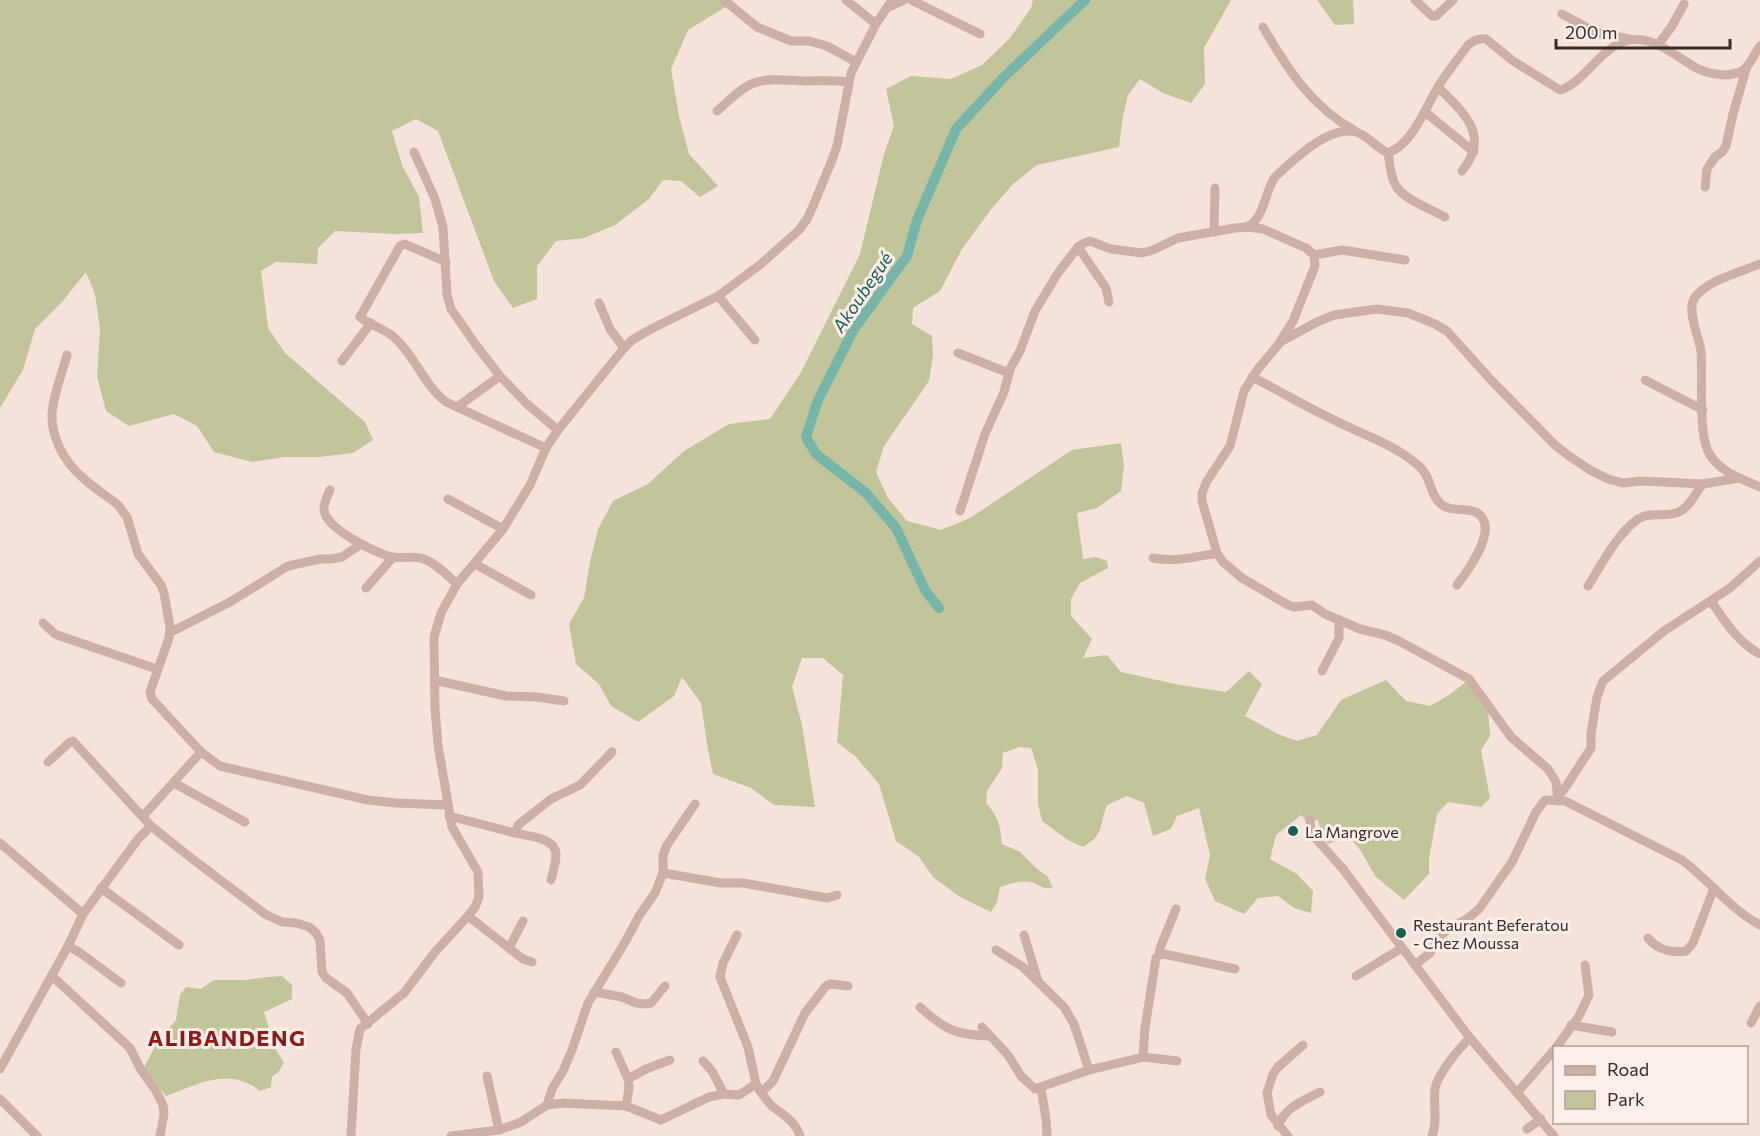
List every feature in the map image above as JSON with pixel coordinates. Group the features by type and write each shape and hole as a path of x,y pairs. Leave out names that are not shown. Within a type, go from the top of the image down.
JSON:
{"street":[{"path":"724,0 757,27 791,41 808,41 827,46 856,62"},
{"path":"846,0 876,24"},
{"path":"351,1136 357,1038 360,1029 404,993 435,952 468,916 479,897 478,872 456,836 447,805 438,745 434,637 441,613 457,585 503,529 530,485 546,448 558,430 624,348 632,340 718,296 784,244 807,219 835,153 848,82 856,62 890,3 904,0"},
{"path":"910,0 980,34"},
{"path":"1415,0 1432,16 1436,16 1453,0"},
{"path":"1658,45 1684,4"},
{"path":"1562,14 1595,32 1658,45 1707,73 1735,75 1747,66"},
{"path":"1263,27 1288,68 1324,110 1388,153"},
{"path":"1388,153 1397,148 1414,130 1438,87 1474,40 1486,39 1513,61 1560,90 1575,81 1615,46 1634,40"},
{"path":"1705,187 1707,168 1726,146 1747,66 1760,46"},
{"path":"717,111 756,82 824,80 848,82"},
{"path":"1438,87 1469,121 1475,138 1474,152 1462,171"},
{"path":"1425,112 1474,152"},
{"path":"1247,227 1258,217 1271,183 1292,162 1327,137 1340,132 1358,132"},
{"path":"414,152 435,199 443,227 447,295 451,309 500,376 527,404 558,430"},
{"path":"1388,153 1397,189 1445,217"},
{"path":"1214,232 1215,188"},
{"path":"1258,217 1263,229"},
{"path":"960,512 985,434 1035,311 1078,247 1090,241 1111,249 1142,253 1178,238 1247,227 1263,229 1306,248 1314,255 1315,266 1293,321 1244,391 1230,446 1207,481 1202,493 1203,509 1217,553 1231,571 1288,605 1294,607 1312,605 1360,629 1385,635 1468,679 1511,737 1548,769 1556,782 1558,799"},
{"path":"446,262 405,244 400,246 360,317 396,339 438,396 446,402 546,448"},
{"path":"1078,247 1106,288 1109,302"},
{"path":"1314,255 1342,250 1405,260"},
{"path":"1760,264 1712,284 1700,292 1693,302 1692,311 1700,346 1702,410 1708,451 1718,464 1739,478 1760,487"},
{"path":"718,296 755,340"},
{"path":"599,303 610,329 624,348"},
{"path":"1278,345 1300,331 1334,315 1377,309 1408,313 1447,331 1555,445 1590,470 1608,479 1623,483 1641,481 1703,484 1739,478"},
{"path":"1293,321 1300,331"},
{"path":"342,361 371,323"},
{"path":"958,353 1009,373"},
{"path":"68,355 52,414 54,436 66,458 81,476 123,510 138,554 164,593 171,632 150,692 152,699 201,752 220,766 342,794 396,803 447,805"},
{"path":"456,407 500,376"},
{"path":"1252,377 1337,422 1387,444 1427,475 1437,501 1444,507 1478,513 1484,520 1483,539 1476,557 1457,585"},
{"path":"1645,380 1702,410"},
{"path":"1588,586 1617,541 1639,518 1679,512 1703,484"},
{"path":"330,490 324,508 326,519 349,537 393,557 424,558 444,572 457,585"},
{"path":"448,499 503,529"},
{"path":"171,632 230,602 288,566 342,557 361,544"},
{"path":"1153,558 1178,560 1217,553"},
{"path":"366,588 393,557"},
{"path":"1558,799 1591,748 1597,697 1603,681 1664,631 1730,588 1760,561"},
{"path":"475,564 531,595"},
{"path":"1711,601 1739,640 1760,654"},
{"path":"1322,671 1339,638 1339,620"},
{"path":"43,623 55,634 157,669"},
{"path":"434,680 506,696 564,701"},
{"path":"48,762 74,741 151,826 265,914 275,920 309,927 320,940 322,972 326,978 347,993 368,1024"},
{"path":"143,816 201,752"},
{"path":"515,833 518,825 556,795 570,792 580,785 612,752"},
{"path":"174,783 245,822"},
{"path":"1415,965 1430,953 1439,938 1450,928 1479,909 1512,862 1536,812 1545,800 1565,801 1683,860 1739,911 1760,925"},
{"path":"547,1105 552,1089 572,1050 583,1014 639,916 655,893 663,873 663,855 667,845 695,804"},
{"path":"450,816 547,841 556,853 552,880"},
{"path":"1310,820 1311,832 1343,869 1470,1038 1554,1136"},
{"path":"0,1069 52,976 83,914 138,839 151,826"},
{"path":"0,843 83,914"},
{"path":"663,873 721,883 752,884 827,898 837,895"},
{"path":"101,888 179,945"},
{"path":"1648,938 1655,947 1667,951 1686,951 1693,943 1714,888"},
{"path":"1143,1057 1156,958 1176,909"},
{"path":"468,916 524,959 532,962"},
{"path":"509,948 523,921"},
{"path":"737,934 723,963 720,977 748,1047 758,1088 771,1105 788,1116 800,1136"},
{"path":"1024,935 1038,981"},
{"path":"68,946 121,983"},
{"path":"1356,976 1402,948"},
{"path":"996,950 1023,967 1064,1007 1070,1015 1089,1070"},
{"path":"1159,954 1235,969"},
{"path":"1557,1046 1579,1016 1589,995 1585,965"},
{"path":"52,976 130,1048 163,1105 164,1114 160,1136"},
{"path":"451,1136 500,1130 521,1122 547,1105 562,1103 626,1106 661,1120 709,1097 739,1095 758,1088 766,1088 773,1081 805,1013 826,986 830,984 848,986"},
{"path":"594,992 645,1004 651,1003 665,986"},
{"path":"1751,1023 1760,1006"},
{"path":"920,1007 954,1032 990,1036"},
{"path":"1571,1025 1612,1032"},
{"path":"982,1027 1008,1055 1028,1084 1035,1089 1089,1070 1143,1057 1177,1061"},
{"path":"1435,1134 1437,1082 1456,1052 1470,1038"},
{"path":"1287,1136 1271,1116 1268,1093 1273,1074 1278,1067 1303,1045"},
{"path":"1517,1093 1553,1051"},
{"path":"616,1052 628,1078 626,1106"},
{"path":"628,1078 646,1068 669,1060"},
{"path":"703,1061 712,1071 724,1095"},
{"path":"487,1076 500,1130"},
{"path":"1041,1088 1047,1136"},
{"path":"1278,1126 1281,1118 1295,1105 1320,1092"},
{"path":"0,1100 37,1136"},
{"path":"1527,1129 1541,1119"}],"green space":[{"path":"0,0 732,0 732,3 688,30 671,69 679,116 689,154 718,186 700,197 681,181 663,180 649,199 615,225 584,238 556,241 537,266 537,299 513,308 494,281 438,131 416,119 392,131 402,165 419,197 423,233 335,231 318,248 317,264 276,262 261,271 268,328 285,353 365,422 373,440 353,453 319,457 284,457 252,462 214,452 197,426 174,414 129,426 106,411 97,376 100,329 95,294 86,272 62,302 35,329 23,370 0,408"},
{"path":"1033,0 1231,0 1204,48 1205,84 1191,103 1163,93 1140,79 1128,95 1119,147 1037,165 1013,184 992,208 962,249 940,291 913,308 912,324 932,336 933,355 929,381 884,446 876,472 888,498 907,521 941,530 970,518 1072,450 1121,443 1124,466 1121,491 1097,508 1077,513 1083,559 1096,557 1107,561 1108,568 1080,583 1071,599 1071,616 1092,639 1083,658 1107,655 1121,672 1226,692 1249,671 1262,684 1245,716 1278,734 1297,741 1317,735 1341,700 1386,680 1406,701 1430,706 1467,681 1488,709 1490,736 1481,750 1490,798 1481,807 1448,802 1437,814 1429,859 1429,874 1404,900 1375,876 1361,851 1348,836 1328,844 1322,835 1318,820 1307,821 1301,815 1276,835 1270,859 1297,874 1313,891 1311,913 1294,908 1278,896 1258,898 1244,914 1215,901 1205,879 1210,855 1199,808 1177,816 1171,829 1153,836 1144,803 1127,796 1107,805 1098,834 1083,847 1068,840 1042,821 1038,804 1038,769 1031,748 1019,747 1003,753 1002,768 987,791 986,803 998,822 1002,844 1020,852 1048,877 1053,888 1026,882 1000,887 997,902 991,912 960,897 933,877 919,857 896,841 879,784 856,757 837,742 843,675 823,658 802,658 792,687 802,725 815,807 774,805 751,788 713,774 701,703 682,677 674,696 638,722 611,706 599,684 576,664 569,624 584,598 598,529 613,501 648,484 684,451 729,424 770,419 800,374 860,254 884,154 894,126 886,89 911,76 951,79 982,65 1010,38 1031,8"},
{"path":"1317,0 1353,0 1354,24 1335,25"},
{"path":"282,976 292,985 292,999 264,1012 275,1048 284,1063 272,1077 271,1087 260,1091 248,1084 225,1078 202,1083 166,1096 143,1069 158,1041 176,1020 180,995 186,987 201,989 214,980 245,980"}],"waterway":[{"name":"Akoubegué","path":"939,608 925,590 896,528 866,493 816,454 806,437 818,400 854,329 907,256 917,220 956,129 1004,77 1085,0"}],"place":[{"name":"La Mangrove","path":"1293,831"},
{"name":"Restaurant Beferatou - Chez Moussa","path":"1401,933"}],"district":[{"name":"ALIBANDENG","path":"227,1037"}]}
